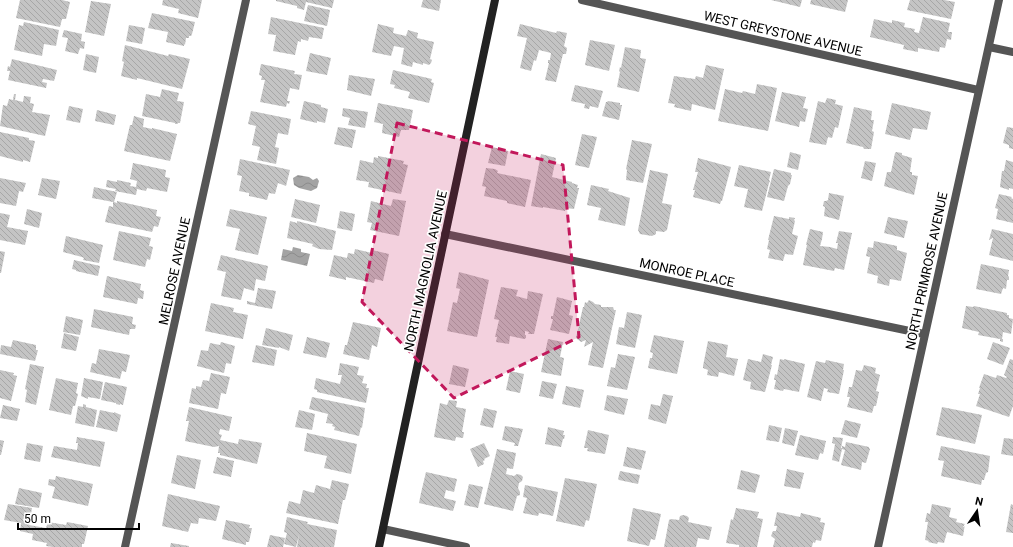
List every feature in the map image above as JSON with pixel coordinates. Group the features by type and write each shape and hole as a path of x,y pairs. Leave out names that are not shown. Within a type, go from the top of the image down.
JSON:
{"street":[{"name":"MELROSE AVENUE","path":"125,547 246,0"},
{"name":"NORTH MAGNOLIA AVENUE","path":"379,547 495,0"},
{"name":"WEST GREYSTONE AVENUE","path":"582,0 978,90"},
{"name":"NORTH PRIMROSE AVENUE","path":"878,547 999,0"},
{"path":"989,47 1013,52"},
{"name":"MONROE PLACE","path":"445,234 924,334"},
{"path":"383,529 466,547"}],"highlighted area":[{"path":"397,123 563,165 579,337 454,398 362,302"}],"water":[{"path":"298,175 309,177 313,180 317,178 319,181 317,188 311,191 294,185 293,178"},
{"path":"293,247 301,249 301,252 310,254 307,266 281,260 283,249 292,251"}],"building":[{"path":"20,0 62,0 70,2 66,19 62,19 60,27 16,18"},
{"path":"163,0 202,0 198,18 178,13 179,9 162,5"},
{"path":"276,0 334,0 332,8 306,2 304,10 297,8 297,6"},
{"path":"423,0 441,0 439,11 421,7"},
{"path":"771,0 802,0 800,7"},
{"path":"811,0 848,0 845,12 810,4"},
{"path":"910,0 944,0 955,2 951,19 907,10"},
{"path":"91,1 111,4 104,36 85,32"},
{"path":"308,5 330,10 327,26 304,21"},
{"path":"152,13 195,22 192,34 189,38 186,38 184,46 166,42 168,32 148,28"},
{"path":"271,17 324,28 322,39 309,37 308,41 301,39 301,42 298,41 295,55 273,51 276,35 268,34"},
{"path":"923,17 950,23 948,32 952,32 951,40 947,39 945,48 940,47 939,52 918,48 918,52 903,49 904,45 870,37 874,19 892,23 892,20 905,23 904,27 915,29 914,32 919,33"},
{"path":"24,22 59,30 56,46 44,44 42,56 14,50 19,25 23,26"},
{"path":"378,24 394,28 393,33 406,36 408,30 418,33 417,38 434,42 430,59 432,60 431,63 429,65 423,63 423,65 413,62 412,67 401,64 404,48 394,46 391,56 372,52"},
{"path":"520,24 556,33 557,31 567,33 564,46 567,48 566,54 563,54 556,82 545,80 549,63 548,60 550,60 551,53 539,50 531,71 520,68 527,38 517,36"},
{"path":"129,25 145,28 142,44 126,41"},
{"path":"64,30 82,34 81,41 85,42 84,49 80,48 78,54 65,51 68,38 62,37"},
{"path":"590,40 615,45 609,71 585,65"},
{"path":"125,45 168,56 169,54 190,59 182,89 137,78 137,80 121,76"},
{"path":"625,47 641,50 640,58 646,59 639,92 617,87"},
{"path":"310,53 331,58 327,75 306,71"},
{"path":"86,54 99,57 96,73 83,70"},
{"path":"12,59 57,70 54,81 43,79 42,82 47,83 46,88 8,80 10,71 7,71 8,66 10,67"},
{"path":"261,64 295,71 294,74 302,75 299,90 290,88 287,101 290,101 289,104 287,103 286,107 260,102 265,80 261,80 262,76 259,75"},
{"path":"706,65 724,69 715,110 692,104 691,111 674,107 675,104 668,103 674,76 695,79 696,76 703,78"},
{"path":"393,70 432,79 431,82 434,83 429,103 408,98 410,92 394,88 395,85 390,84"},
{"path":"349,75 375,79 371,96 347,90"},
{"path":"757,84 777,88 768,131 718,121 725,89 755,94"},
{"path":"575,85 603,91 598,108 590,106 589,109 584,108 585,104 571,101"},
{"path":"162,89 179,93 177,101 184,102 180,123 175,124 142,116 146,94 160,97"},
{"path":"782,92 806,97 803,108 808,109 805,122 800,121 799,127 775,121"},
{"path":"14,94 16,94 15,100 23,102 24,96 31,97 30,103 34,104 32,112 50,115 45,136 0,126 3,105 7,106 9,99 13,100"},
{"path":"827,98 836,100 835,104 843,106 838,128 835,127 832,138 828,137 826,145 809,142 818,101 825,103"},
{"path":"304,101 321,105 321,107 328,109 325,123 317,121 317,123 300,119"},
{"path":"606,102 620,103 620,105 622,105 619,120 602,116"},
{"path":"378,103 413,110 409,130 401,130 399,137 382,133 383,124 374,122"},
{"path":"892,103 931,112 927,130 913,128 910,140 885,134"},
{"path":"69,106 83,109 80,123 66,120"},
{"path":"854,107 872,111 871,120 874,120 872,131 874,132 871,149 864,149 863,147 846,143"},
{"path":"343,108 368,112 365,128 348,125 350,118 342,116"},
{"path":"97,110 116,115 114,125 95,121"},
{"path":"251,111 291,119 288,135 278,133 275,147 279,148 276,164 257,160 260,147 252,145 256,126 248,124"},
{"path":"134,116 144,119 143,127 177,134 170,161 124,151 130,125 132,125"},
{"path":"338,127 356,130 352,148 334,144"},
{"path":"1007,127 1013,128 1013,149 1009,148 1009,145 1003,143"},
{"path":"0,132 29,138 29,140 35,141 30,162 23,160 23,162 0,156"},
{"path":"582,134 597,137 589,168 575,165"},
{"path":"632,140 652,144 643,183 626,180 626,169"},
{"path":"492,147 508,151 505,166 488,163"},
{"path":"790,152 801,155 798,170 787,167"},
{"path":"896,152 912,158 910,172 912,172 912,175 918,176 914,195 884,186 887,172 891,172"},
{"path":"541,154 556,158 552,177 578,185 577,188 579,188 574,209 566,208 565,211 531,206"},
{"path":"378,156 404,161 403,164 408,165 401,194 368,187 369,182 356,180 360,160 373,163 374,157 378,158"},
{"path":"698,158 731,167 720,204 693,197 695,190 693,190 698,172 695,172"},
{"path":"240,159 290,170 286,186 278,183 275,194 269,193 267,200 249,196 249,193 239,191 242,176 237,175"},
{"path":"1006,160 1013,162 1013,189 1009,188 1009,190 1000,187 1002,171 1004,171"},
{"path":"865,161 876,163 872,181 861,178"},
{"path":"133,163 166,170 165,177 170,178 167,192 147,188 146,191 137,189 136,195 115,191 116,189 106,187 107,180 117,182 117,180 131,183 130,186 136,187 137,181 130,179"},
{"path":"739,165 771,172 762,211 744,207 748,189 734,186"},
{"path":"486,168 495,169 498,171 497,173 531,180 525,207 484,196 486,187 482,186"},
{"path":"774,169 791,173 792,175 784,201 767,197"},
{"path":"650,170 668,174 662,203 672,205 667,230 664,232 656,231 656,234 652,236 640,234 638,230"},
{"path":"0,178 26,183 23,192 19,191 16,206 0,203"},
{"path":"42,178 60,181 56,199 38,195"},
{"path":"591,185 609,189 608,191 630,198 625,226 598,220 601,208 587,205"},
{"path":"94,187 117,192 114,202 117,203 117,201 157,210 156,216 161,217 158,227 154,226 152,232 105,222 109,206 113,207 113,202 92,198"},
{"path":"829,193 844,196 839,220 824,216 824,201 828,200"},
{"path":"999,194 1012,197 1011,198 1013,199 1013,223 996,219 998,209 995,208"},
{"path":"295,199 320,205 316,223 291,217"},
{"path":"393,199 406,201 399,236 370,230 372,223 367,222 371,201 391,206"},
{"path":"27,209 42,213 39,228 24,224"},
{"path":"230,209 267,217 258,255 235,250 240,229 226,226"},
{"path":"340,211 355,214 352,231 337,228"},
{"path":"0,213 10,215 7,227 28,231 25,245 0,240"},
{"path":"774,216 789,219 789,217 795,218 792,234 798,236 793,255 785,254 783,261 768,258 770,250 767,249 768,240"},
{"path":"888,217 908,221 904,238 884,233"},
{"path":"290,221 297,223 297,221 336,231 332,250 319,249 312,246 313,244 287,238"},
{"path":"810,229 823,232 820,246 837,249 838,243 836,243 839,231 852,233 844,270 835,268 834,271 803,265"},
{"path":"992,229 1013,234 1013,261 989,255 993,238 989,240"},
{"path":"119,231 151,238 149,246 153,247 150,260 147,259 145,267 113,260"},
{"path":"66,236 103,245 99,263 83,260 84,258 82,257 63,252"},
{"path":"874,241 897,246 897,250 907,253 901,281 890,279 889,286 877,283 878,276 867,273 870,257 866,256 868,247 873,248"},
{"path":"355,249 372,253 372,250 389,254 383,281 375,279 374,283 346,277 346,280 329,276 334,255 347,258 348,253 354,254"},
{"path":"0,251 5,252 1,273 0,273"},
{"path":"221,255 268,266 265,281 256,279 254,291 244,288 241,300 221,296 226,272 217,270"},
{"path":"74,260 100,266 98,276 72,269"},
{"path":"981,264 1009,270 1009,280 1007,280 1006,289 1003,288 1001,294 976,289"},
{"path":"459,272 489,280 477,337 447,331 453,302 457,303 460,289 456,288"},
{"path":"107,276 141,284 140,290 144,291 143,299 138,298 137,304 103,297"},
{"path":"501,287 518,290 516,296 527,299 528,291 543,294 534,334 528,334 529,332 525,331 526,338 524,339 510,336 509,344 496,342 497,337 495,337 499,320 494,319"},
{"path":"258,288 276,291 272,309 247,304 247,301 255,303"},
{"path":"557,297 572,301 569,315 573,316 569,334 550,330 553,319 551,319 551,316 553,316"},
{"path":"589,300 595,304 601,305 601,307 613,307 614,310 616,310 603,368 588,365 593,342 584,347 586,340 581,342 576,338 583,307 585,302 587,303"},
{"path":"211,303 234,308 233,312 248,315 243,339 205,331"},
{"path":"966,306 974,306 1007,313 1009,318 1013,319 1011,334 1003,332 1003,342 1000,341 1000,339 978,335 979,332 962,328"},
{"path":"94,309 133,317 132,324 136,325 135,329 130,329 129,335 91,327"},
{"path":"627,312 642,315 635,348 616,344 619,327 624,328"},
{"path":"66,316 83,320 80,335 63,332"},
{"path":"353,322 381,328 377,347 372,345 369,360 343,354"},
{"path":"266,328 293,335 289,351 279,347 262,345"},
{"path":"64,333 79,337 76,351 61,348"},
{"path":"654,335 684,341 677,374 648,368 650,358 652,358 653,353 650,352"},
{"path":"307,337 330,343 326,358 303,353"},
{"path":"548,339 563,342 560,357 564,358 561,376 541,372"},
{"path":"13,340 36,345 36,350 38,350 35,361 0,354 1,345 11,347"},
{"path":"708,341 728,345 726,357 738,359 734,376 719,372 718,377 707,375 708,370 703,368 703,366"},
{"path":"221,342 235,346 231,364 226,363 224,373 197,366 201,350 208,351 210,343 220,345"},
{"path":"993,342 1010,348 1003,365 987,359"},
{"path":"256,345 277,350 274,366 252,362"},
{"path":"99,349 130,355 126,372 122,371 120,379 90,372 92,363 96,364"},
{"path":"618,354 635,357 627,390 607,386 611,367 615,368"},
{"path":"763,354 773,357 765,392 750,389 751,382 743,380 748,359 761,362"},
{"path":"780,359 805,364 799,392 774,389 776,380 774,380 775,374 777,375"},
{"path":"1010,359 1013,360 1013,406 1009,417 976,406 980,394 978,394 979,388 984,374 996,378 997,375 1006,378 1007,377 1004,375"},
{"path":"826,360 844,364 839,394 827,392 828,389 824,388 821,401 807,397 816,361 825,363"},
{"path":"340,363 359,367 357,375 364,376 362,383 367,384 366,388 369,388 366,403 317,392 317,390 314,389 316,378 340,384 342,375 338,375"},
{"path":"30,364 44,367 36,405 25,402 27,390 25,389"},
{"path":"453,365 469,369 465,387 449,384"},
{"path":"864,365 876,368 875,373 880,375 876,391 879,392 876,406 874,406 872,413 847,407 850,397 847,397 849,387 852,387 856,370 862,371"},
{"path":"0,370 14,373 13,375 17,376 11,401 0,398"},
{"path":"510,371 524,374 520,393 506,390"},
{"path":"211,373 230,377 226,394 221,393 218,409 189,403 192,388 196,389 196,386 201,387 203,380 209,381"},
{"path":"56,378 78,383 76,393 78,394 71,415 49,410"},
{"path":"84,378 103,382 100,399 88,397 88,399 81,396"},
{"path":"542,381 557,384 553,399 539,396"},
{"path":"105,382 127,387 123,405 101,400"},
{"path":"566,386 584,390 580,408 562,404"},
{"path":"663,394 673,396 666,424 648,419 651,404 660,406"},
{"path":"607,395 628,399 624,415 604,410"},
{"path":"312,397 365,408 362,428 361,427 359,436 334,430 335,427 332,426 333,424 326,423 328,414 309,409"},
{"path":"449,400 457,401 456,407 466,409 462,432 464,432 463,438 456,437 455,441 434,437 440,403 447,405"},
{"path":"83,404 86,405 86,407 97,410 94,427 75,423 78,406 83,407"},
{"path":"3,405 20,409 17,421 0,418"},
{"path":"189,407 232,417 229,431 220,429 219,434 222,435 220,440 238,444 239,439 262,443 257,464 220,455 220,453 218,453 219,446 214,447 185,441 189,421 186,421"},
{"path":"942,407 982,415 975,444 936,435"},
{"path":"484,408 497,411 493,428 480,425"},
{"path":"100,410 114,412 121,415 117,432 96,427"},
{"path":"299,410 315,414 312,430 295,427"},
{"path":"845,420 861,424 857,438 841,434"},
{"path":"769,425 782,428 779,442 766,440"},
{"path":"505,426 523,429 518,446 514,446 515,443 502,440"},
{"path":"548,427 564,431 563,435 565,435 561,447 545,444"},
{"path":"785,428 798,431 794,446 782,443"},
{"path":"588,430 609,435 605,454 587,451 588,448 584,448"},
{"path":"307,433 357,444 351,474 324,468 327,456 304,451"},
{"path":"800,435 826,441 823,454 820,453 818,460 795,455"},
{"path":"77,437 105,442 100,467 51,457 54,446 77,450"},
{"path":"833,437 843,438 841,448 842,446 845,447 846,442 869,447 870,449 866,463 862,462 861,470 841,465 845,450 842,449 839,462 832,460 835,444 832,443"},
{"path":"1004,438 1013,439 1013,456 1001,454"},
{"path":"0,440 4,441 1,455 0,455"},
{"path":"27,443 43,446 40,462 24,459"},
{"path":"484,443 490,456 484,459 484,464 478,467 470,449"},
{"path":"941,446 990,456 988,472 986,473 984,480 982,480 981,485 941,476 944,461 938,460"},
{"path":"627,447 646,451 641,470 623,466"},
{"path":"497,449 516,453 513,469 507,468 506,474 514,476 517,474 523,477 518,488 520,495 517,496 513,511 484,504"},
{"path":"177,455 201,460 195,489 171,483"},
{"path":"217,457 234,461 231,477 213,473"},
{"path":"787,469 804,473 800,489 784,486"},
{"path":"741,470 760,475 755,493 737,489"},
{"path":"620,471 640,475 638,484 619,480"},
{"path":"426,472 457,479 454,492 446,490 444,498 456,501 453,511 419,503"},
{"path":"56,476 93,484 88,506 52,498 55,487 48,485 49,479 55,480"},
{"path":"565,478 597,484 589,521 586,520 584,527 556,521"},
{"path":"332,480 349,484 345,500 343,500 338,524 286,513 289,501 300,504 303,490 314,493 316,485 330,489"},
{"path":"469,484 483,487 478,508 464,505"},
{"path":"525,485 558,492 553,516 539,513 538,516 523,513 527,498 523,497"},
{"path":"19,488 42,493 39,508 15,504"},
{"path":"168,494 220,506 216,521 199,518 198,524 191,523 188,532 162,526"},
{"path":"8,504 32,508 29,525 46,528 48,522 66,525 67,522 88,526 84,544 82,544 82,547 53,547 46,546 47,543 32,540 33,534 20,531 21,523 4,520"},
{"path":"932,504 951,508 949,517 957,519 956,522 965,524 963,536 947,532 944,543 938,542 937,544 925,540 928,522 925,522 927,513 930,514"},
{"path":"1011,504 1013,505 1013,533 1006,532"},
{"path":"633,508 661,514 655,540 651,539 649,546 627,541"},
{"path":"736,508 759,512 757,518 763,519 757,547 739,547 739,545 726,543 731,519 733,520"},
{"path":"777,512 800,517 801,513 821,518 820,522 825,523 821,541 816,540 815,543 813,542 812,547 773,547 775,539 771,536 773,531 776,531 777,526 774,526"},
{"path":"683,515 689,518 688,522 712,527 709,540 698,538 696,547 664,547 669,520 679,520 680,516"},
{"path":"287,517 308,522 307,524 337,530 334,547 297,547 299,535 296,547 284,544 287,533 284,532"},
{"path":"226,520 250,525 249,528 252,528 249,542 246,542 246,545 222,539"},
{"path":"270,535 285,538 283,547 267,547"},
{"path":"171,543 189,546 189,547 170,547"}]}
